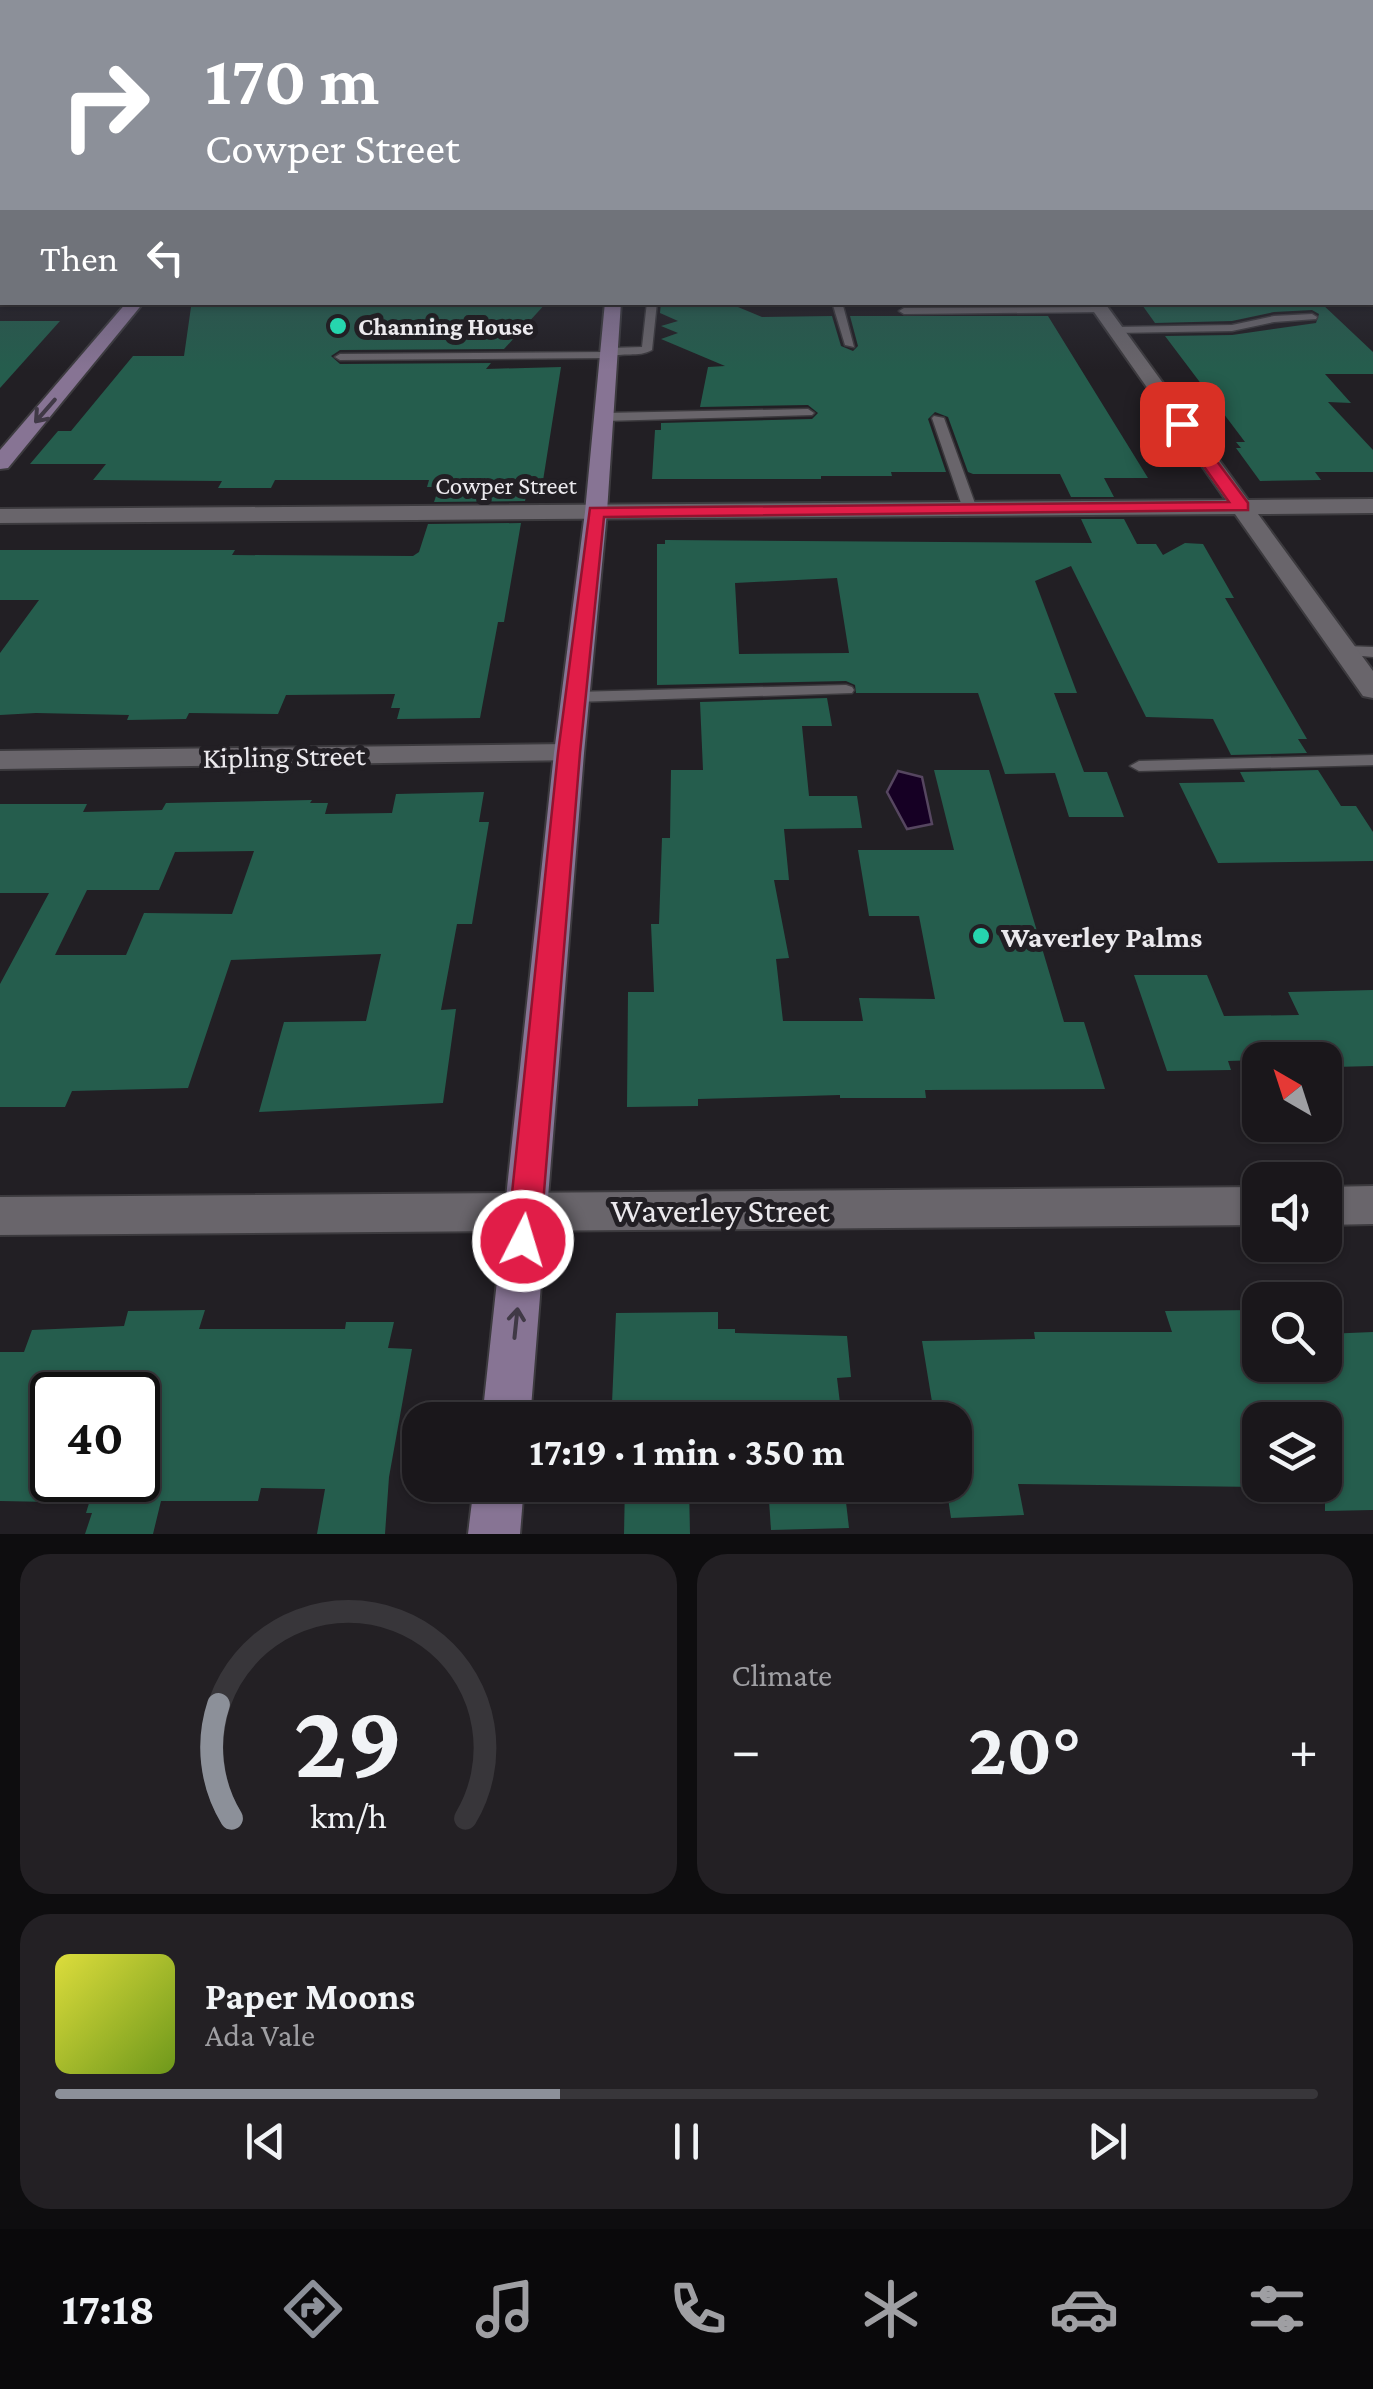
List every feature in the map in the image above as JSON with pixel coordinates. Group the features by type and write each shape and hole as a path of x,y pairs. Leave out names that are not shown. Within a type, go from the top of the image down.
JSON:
{"street":[{"path":"0,463 133,305"},
{"path":"508,1402 569,753 596,512 613,305"},
{"path":"1098,306 1373,690"},
{"name":"Cowper Street","path":"0,516 1373,506"},
{"name":"Kipling Street","path":"0,760 569,753"},
{"path":"1342,1206 1373,1205"},
{"name":"Waverley Street","path":"0,1216 1242,1206"},
{"path":"494,1534 497,1502"}],"lane":[{"path":"340,356 647,350 652,305"},
{"path":"839,305 850,345"},
{"path":"904,311 1098,306"},
{"path":"1115,330 1232,328 1312,316"},
{"path":"604,416 808,413"},
{"path":"938,418 970,509"},
{"path":"1345,652 1373,652"},
{"path":"575,698 846,690"},
{"path":"1139,766 1373,760"}],"shaded area":[{"path":"898,771 922,777 932,824 907,829 887,792"}],"building":[{"path":"544,305 504,349 340,350 331,356 340,364 491,363 486,369 561,367 542,487 528,487 525,501 434,502 439,487 427,487 429,480 275,480 271,488 218,488 222,481 93,480 106,464 30,464 58,431 71,431 133,356 184,356 191,307"},
{"path":"661,305 733,305 762,317 832,316 841,346 853,351 858,346 850,316 1048,316 1148,478 1104,478 1114,497 1071,497 1060,474 973,474 968,472 948,417 935,412 928,419 946,472 891,472 892,476 821,479 652,479 655,430 661,430 661,423 812,419 818,413 808,405 700,407 708,367 725,366 661,339 678,333 661,326 678,321 660,313"},
{"path":"1142,305 1323,305 1373,352 1373,374 1325,374 1351,403 1328,402 1373,450 1373,472 1315,472 1321,480 1260,481 1236,448 1241,448 1236,442 1245,442 1165,336 1232,335 1316,323 1319,314 1312,310 1274,312 1232,321 1155,323"},
{"path":"0,321 60,321 0,388"},
{"path":"1081,519 1124,519 1137,544 1156,544 1163,555 1185,543 1203,544 1234,598 1225,598 1307,739 1298,739 1307,753 1231,755 1213,719 1146,717 1071,566 1035,581 1077,693 1054,693 1084,772 1107,772 1124,817 1069,817 1055,773 1005,774 978,693 856,693 855,685 846,681 657,685 657,544 665,544 665,540 1092,543","holes":["837,578 849,653 739,654 735,583"]},
{"path":"521,523 504,622 498,622 480,718 397,719 400,708 391,708 395,694 286,695 278,714 189,713 186,719 0,715 0,653 39,600 0,600 0,550 235,550 232,555 413,556 419,552 428,524"},
{"path":"827,698 832,726 802,726 809,796 857,796 862,828 784,829 789,880 774,880 789,958 776,959 783,1021 863,1021 859,998 935,999 919,916 869,916 858,850 954,850 934,770 989,770 1064,1022 1084,1022 1105,1089 925,1090 926,1098 840,1095 698,1099 698,1106 627,1107 628,992 654,992 651,924 659,924 662,838 670,838 671,770 703,770 700,702"},
{"path":"1318,770 1341,806 1356,806 1373,832 1373,861 1218,863 1179,783 1245,782 1240,772"},
{"path":"484,792 479,822 489,822 472,924 457,924 441,1010 456,1009 443,1103 259,1112 284,1022 366,1021 381,954 231,960 188,1088 72,1091 65,1107 0,1107 0,984 49,893 0,893 0,804 87,804 83,812 162,810 166,803 312,800 310,803 328,803 325,814 392,813 396,794","holes":["254,851 232,914 144,913 126,955 55,955 87,890 159,890 175,852"]},
{"path":"1134,975 1207,975 1224,1016 1299,1015 1288,992 1373,990 1373,1066 1342,1067 1342,1042 1242,1042 1242,1061 1228,1061 1231,1070 1167,1071"},
{"path":"205,1310 199,1329 345,1329 346,1322 394,1322 388,1348 412,1349 389,1477 385,1534 317,1534 325,1489 261,1488 258,1501 161,1501 153,1534 85,1534 92,1513 86,1513 89,1502 160,1502 160,1372 30,1372 30,1502 0,1501 0,1352 24,1352 32,1330 124,1326 128,1311"},
{"path":"1242,1310 1242,1382 1342,1382 1342,1333 1373,1332 1373,1510 1325,1511 1325,1502 1342,1502 1342,1402 1242,1402 1242,1487 1018,1484 1024,1515 951,1518 949,1502 972,1502 972,1402 932,1402 922,1341 1035,1339 1034,1332 1172,1332 1165,1311"},
{"path":"718,1312 718,1329 735,1329 735,1333 847,1336 851,1377 837,1378 840,1402 612,1402 616,1313"},
{"path":"625,1502 689,1502 690,1534 624,1534"},
{"path":"769,1502 846,1502 849,1528 771,1530"}],"place":[{"name":"Channing House","path":"338,326"},
{"name":"Waverley Palms","path":"981,936"}],"route":[{"path":"523,1241 596,512 1242,507 1182,424"}]}
